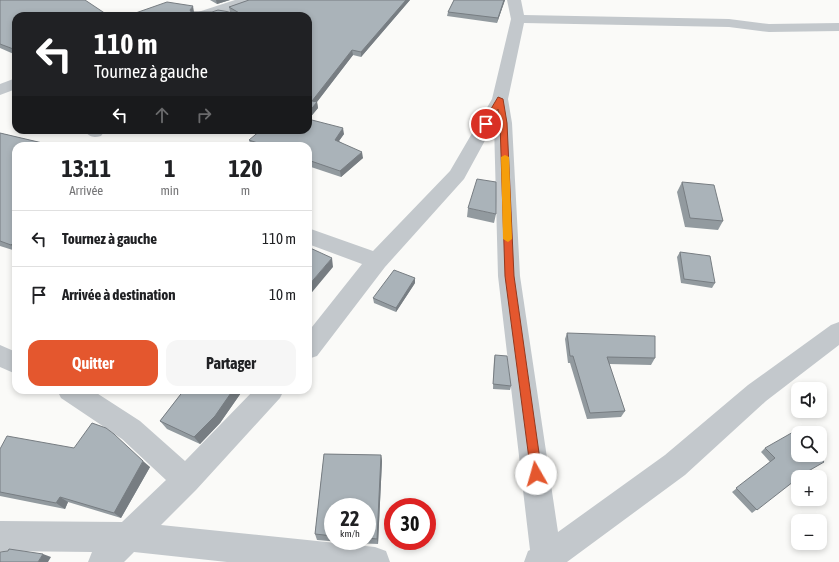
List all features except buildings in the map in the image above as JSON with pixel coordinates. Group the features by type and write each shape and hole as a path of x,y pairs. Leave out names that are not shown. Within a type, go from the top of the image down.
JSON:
{"street":[{"path":"212,12 248,0"},
{"path":"544,561 533,446 509,276 503,123 500,99 516,9 729,23 769,28 839,27"},
{"path":"0,90 12,86"},
{"path":"312,345 322,334 377,261 457,175 500,99"},
{"path":"312,237 377,261"},
{"path":"544,561 675,466 757,393 839,332"},
{"path":"0,356 12,361"},
{"path":"76,394 131,430 186,480"},
{"path":"103,562 186,480 267,394"},
{"path":"0,536 129,538 375,562"}],"slow traffic":[{"path":"505,157 508,239"}],"route":[{"path":"486,124 500,99 503,123 509,276 536,474"}]}
